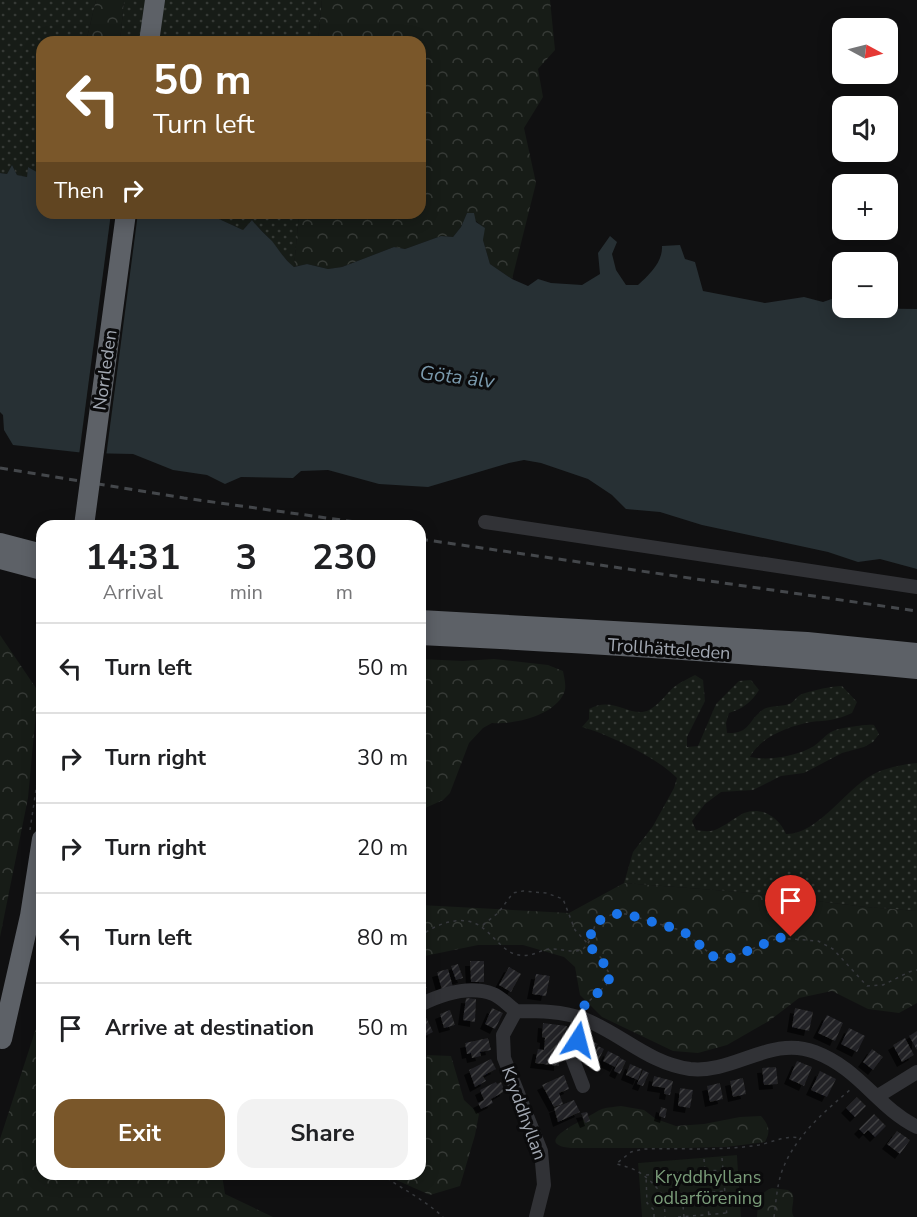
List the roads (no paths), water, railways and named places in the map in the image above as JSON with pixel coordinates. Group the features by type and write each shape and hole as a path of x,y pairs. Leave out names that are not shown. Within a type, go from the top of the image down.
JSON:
{"highway":[{"path":"150,36 154,0"},
{"name":"Norrleden","path":"85,520 125,219"},
{"path":"0,543 36,552"},
{"path":"0,559 36,568"},
{"name":"Trollhätteleden","path":"426,620 807,642 917,653"},
{"name":"Trollhätteleden","path":"426,635 624,645 917,669"},
{"path":"2,1039 30,916 36,878"}],"street":[{"path":"485,522 917,587"},
{"path":"426,1002 453,992 474,991 495,995 516,1011 547,1011 584,1019 646,1055 675,1067 701,1070 775,1048 793,1047 813,1051 838,1063 861,1080 895,1113 917,1127"},
{"name":"Kryddhyllan","path":"516,1011 503,1035 504,1058 541,1151 544,1185 536,1217"},
{"path":"583,1086 573,1060 584,1019"},
{"path":"879,1096 917,1072"}],"water":[{"name":"Göta älv","path":"12,165 17,175 27,177 28,167 36,172 36,219 219,219 243,230 252,220 294,267 307,264 328,269 342,267 394,247 405,249 441,236 453,237 461,227 467,213 474,213 476,222 485,228 483,240 490,264 512,279 528,286 538,279 551,283 582,285 600,274 598,253 610,236 617,242 612,254 616,270 626,285 638,285 651,272 658,263 662,246 680,245 685,259 695,262 703,291 765,303 804,297 823,302 832,299 832,318 898,318 898,309 917,309 917,569 880,559 858,562 828,552 702,525 660,512 626,509 612,495 588,479 541,463 524,460 428,487 379,484 328,470 301,471 293,478 241,477 225,484 207,475 173,470 133,454 85,453 13,445 4,430 3,415 0,412 0,173 7,174"}],"railway":[{"path":"0,468 184,498 341,520"},
{"path":"426,540 917,611"}],"park label":[{"name":"Kryddhyllans odlarförening","path":"708,1187"}]}
